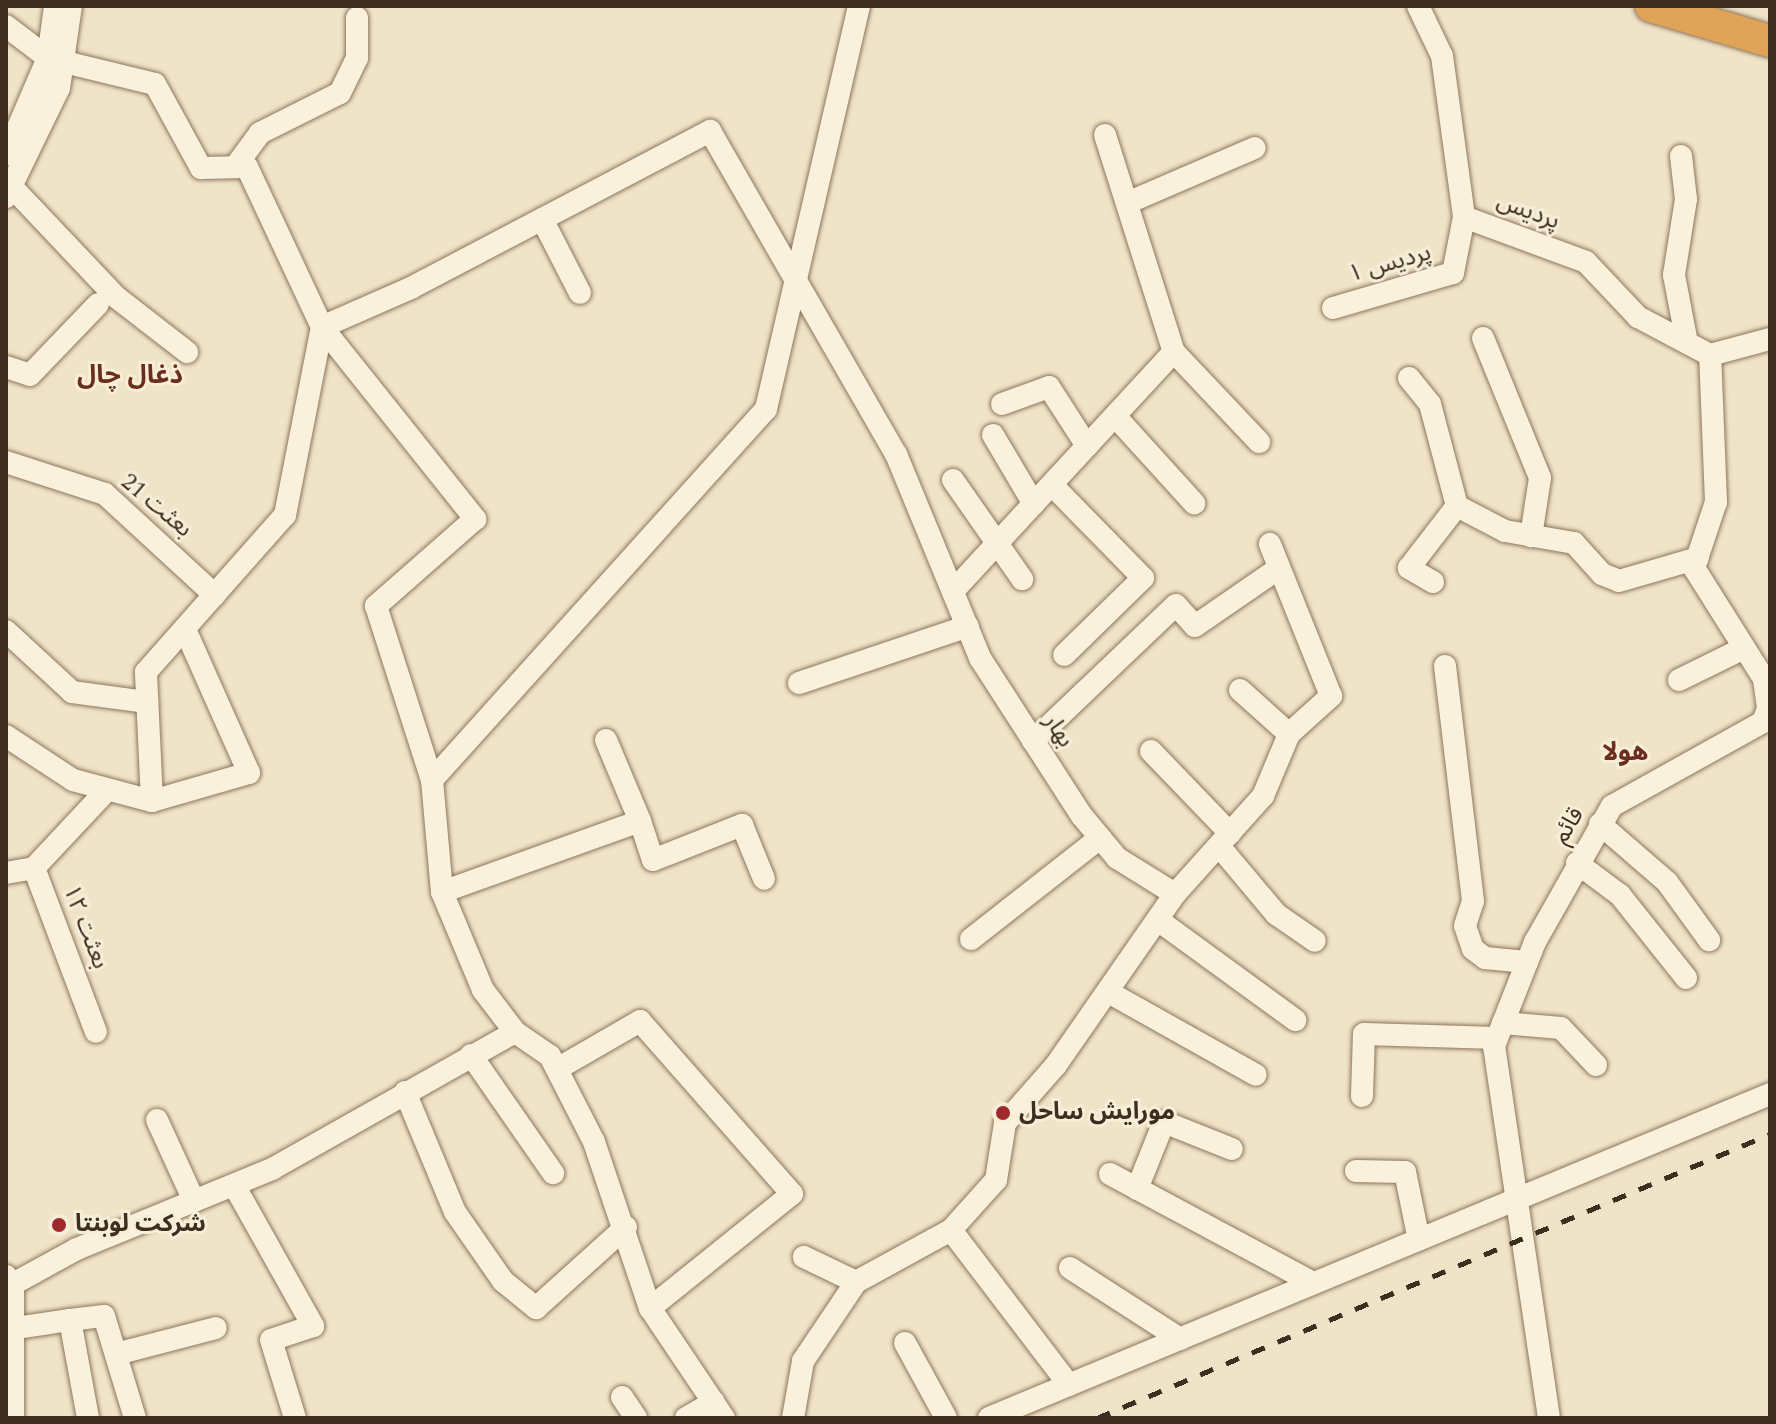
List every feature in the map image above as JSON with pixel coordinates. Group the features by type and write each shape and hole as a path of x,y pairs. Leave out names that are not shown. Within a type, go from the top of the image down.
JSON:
{"highway":[{"path":"1651,6 1770,41"}],"street":[{"path":"55,6 55,99 9,191 116,297 187,352"},
{"path":"6,155 56,60 71,6"},
{"path":"432,780 766,409 859,6"},
{"name":"پرديس","path":"1418,6 1442,56 1464,217 1586,262 1638,317 1710,355"},
{"path":"235,167 260,133 340,93 357,58 357,18"},
{"path":"6,26 56,60 155,84 201,168 247,167 322,327 475,519 376,606 432,780 442,892 483,990 515,1032 550,1056 557,1069 626,1227 650,1308 719,1410 686,1418"},
{"name":"بهار","path":"542,219 710,131 896,454 980,658 1100,838 1117,858 1175,894"},
{"path":"1105,135 1174,352 1259,442"},
{"path":"1127,203 1255,148"},
{"path":"1681,156 1686,199 1674,275 1687,343"},
{"name":"پرديس ۱","path":"1333,308 1453,273 1464,217"},
{"path":"322,327 542,219 580,293"},
{"path":"6,367 30,375 98,304"},
{"path":"152,801 146,672 285,515 322,327"},
{"path":"1483,338 1540,478 1531,536"},
{"path":"1409,378 1430,404 1457,506 1505,531 1574,543 1602,574 1619,581 1698,558 1716,502 1710,355 1770,339"},
{"path":"954,590 1174,352"},
{"path":"1002,404 1049,387 1087,446"},
{"path":"1115,416 1194,503"},
{"path":"993,435 1034,504"},
{"name":"بعثت 21","path":"6,462 105,494 215,595"},
{"path":"953,480 1022,579"},
{"path":"1052,485 1143,578 1064,655"},
{"path":"1433,582 1409,568 1457,506"},
{"path":"793,1418 803,1361 856,1282 951,1230 996,1180 1005,1123 1110,993 1175,894 1263,796 1289,734 1331,696 1270,544"},
{"name":"قائم","path":"1549,1418 1512,1201 1495,1072 1500,1030 1527,962 1577,863 1612,806 1768,724 1764,679 1694,568 1698,558"},
{"path":"1033,741 1176,605 1195,626 1279,568"},
{"path":"799,683 968,626"},
{"path":"6,736 73,780 152,801 249,773 185,629"},
{"path":"6,631 72,692 147,702"},
{"path":"1679,680 1744,648"},
{"path":"1445,666 1473,901 1465,926 1473,949 1485,958 1527,962"},
{"path":"1240,690 1289,734"},
{"path":"606,740 653,860 742,825 764,879"},
{"path":"1151,751 1224,840 1276,914 1315,941"},
{"path":"34,868 107,790"},
{"path":"442,892 640,821"},
{"path":"1600,824 1667,882 1709,940"},
{"path":"971,939 1100,838"},
{"path":"1577,863 1620,895 1686,978"},
{"name":"بعثت ۱۲","path":"6,873 34,868 96,1032"},
{"path":"1158,920 1295,1020"},
{"path":"1110,993 1256,1075"},
{"path":"557,1069 640,1021 792,1194 650,1308"},
{"path":"1362,1096 1364,1034 1561,1028 1596,1065"},
{"path":"13,1418 16,1328 9,1280 234,1185 515,1032"},
{"path":"471,1055 553,1173"},
{"path":"405,1092 455,1212 503,1281 536,1308 626,1227"},
{"path":"989,1418 1770,1094"},
{"path":"157,1120 194,1201"},
{"path":"1137,1189 1164,1122 1232,1149"},
{"path":"1356,1171 1405,1172 1419,1240"},
{"path":"1110,1174 1313,1283"},
{"path":"234,1185 313,1326 271,1340 295,1418"},
{"path":"951,1230 1069,1385"},
{"path":"804,1257 856,1282"},
{"path":"1070,1268 1180,1339"},
{"path":"16,1328 104,1316 135,1418"},
{"path":"70,1320 88,1418"},
{"path":"116,1354 216,1328"},
{"path":"905,1343 946,1418"},
{"path":"622,1397 636,1418"}],"railway":[{"path":"1097,1418 1770,1134"}],"place":[{"name":"مورایش ساحل","path":"1003,1113"},
{"name":"شرکت لوبنتا","path":"59,1225"}],"district":[{"name":"ذغال چال","path":"130,376"},
{"name":"هولا","path":"1625,753"}]}
